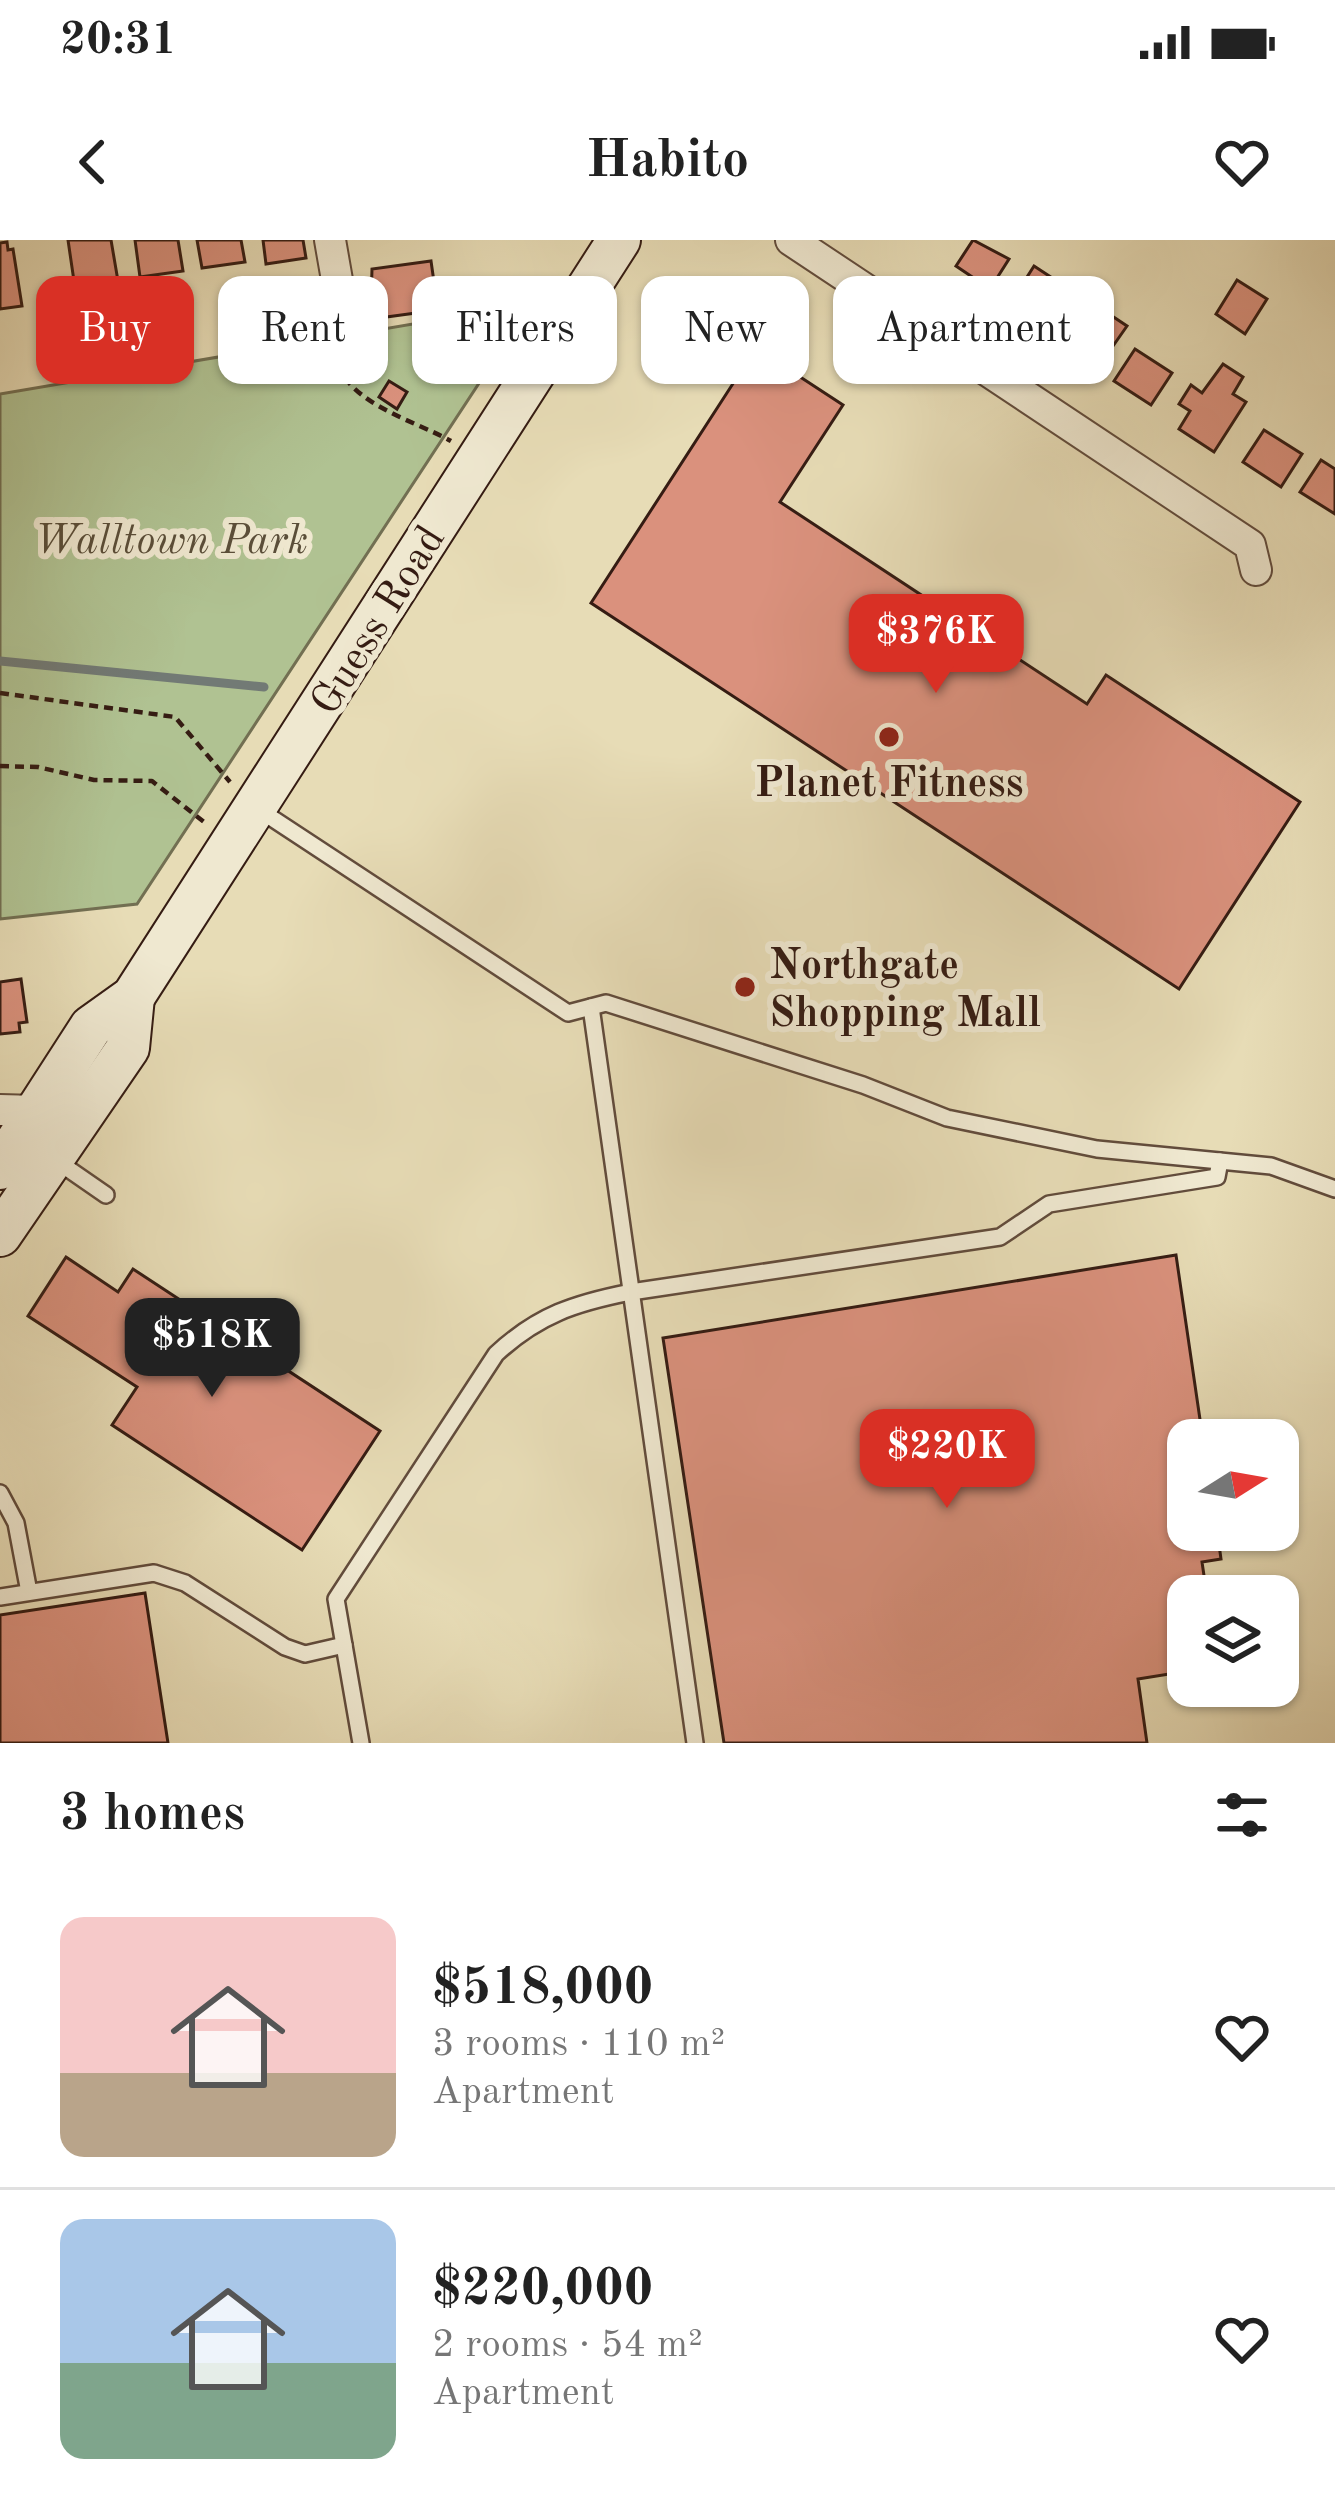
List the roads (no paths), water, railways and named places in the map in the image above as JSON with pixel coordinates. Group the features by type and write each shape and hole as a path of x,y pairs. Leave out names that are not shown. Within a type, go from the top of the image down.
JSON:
{"main road":[{"name":"Guess Road","path":"0,1168 18,1111 91,1028 133,997 619,240"},
{"name":"Guess Road","path":"0,1235 128,1048 133,997"}],"street":[{"path":"330,240 334,276"},
{"path":"791,240 1250,545 1256,570"}],"lane":[{"path":"245,824 568,1013 606,1003 863,1084 947,1118 1097,1149 1271,1166 1335,1189"},
{"path":"591,1007 695,1743"},
{"path":"54,1159 106,1195"},
{"path":"361,1743 336,1599 496,1354 527,1326 584,1301 631,1292 1000,1237 1049,1204 1217,1177 1220,1161"},
{"path":"0,1493 16,1523 29,1592"},
{"path":"0,1597 154,1573 185,1583 285,1647 305,1654 344,1645"}],"waterway":[{"path":"0,661 264,687"}],"place":[{"name":"Planet Fitness","path":"889,737"},
{"name":"Northgate Shopping Mall","path":"745,987"}],"park label":[{"name":"Walltown Park","path":"171,538"}]}
